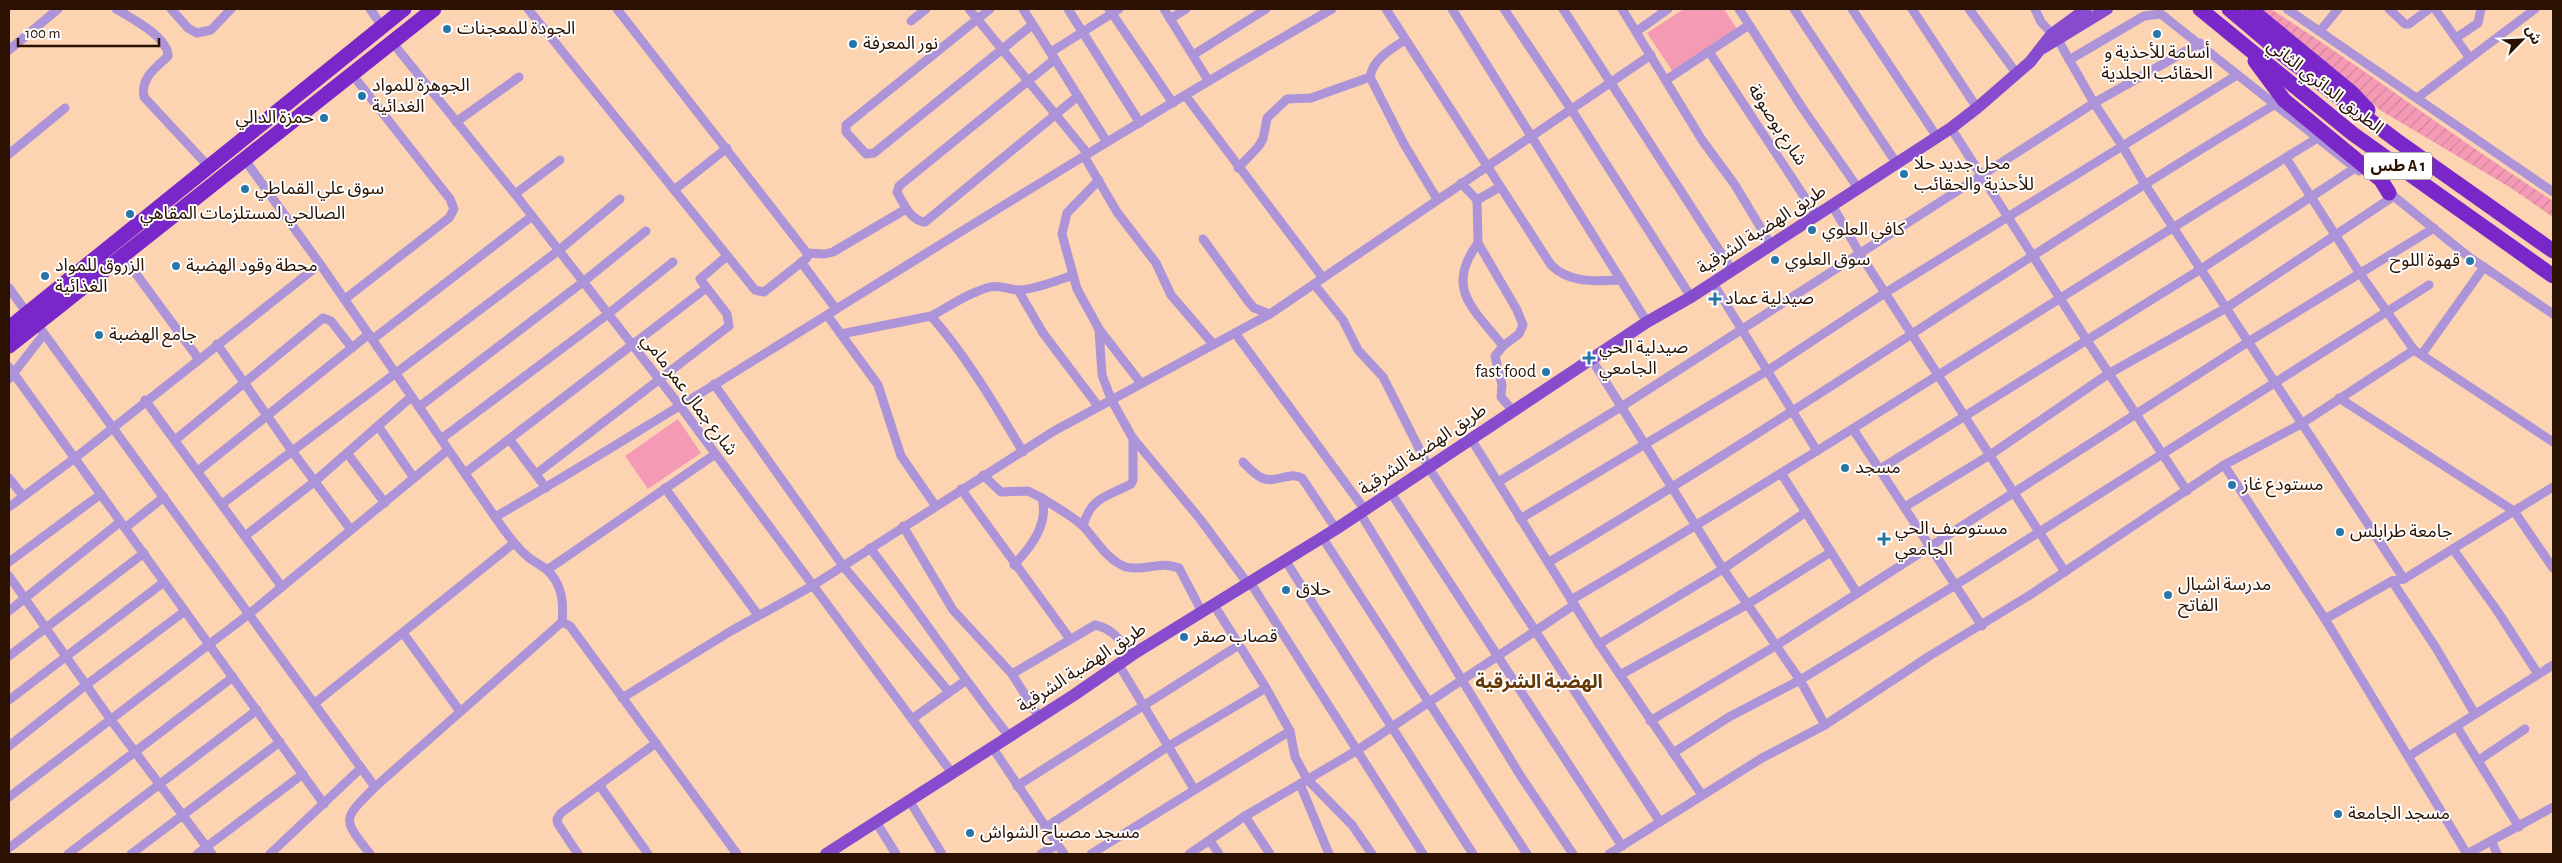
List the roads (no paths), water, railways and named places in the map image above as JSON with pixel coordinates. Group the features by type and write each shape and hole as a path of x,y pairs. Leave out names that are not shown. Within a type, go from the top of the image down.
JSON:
{"highway":[{"path":"9,328 36,324 208,166 404,9"},
{"path":"9,346 284,130 434,9"},
{"name":"الطريق الدائري الثاني","path":"2200,9 2353,134 2553,276"},
{"name":"الطريق الدائري الثاني","path":"2229,9 2287,58 2396,140 2553,251"},
{"path":"2250,9 2351,92 2396,140"},
{"path":"2247,49 2266,78 2284,100 2381,180 2392,194"}],"main road":[{"path":"2055,37 2086,9"},
{"path":"2055,37 2107,9"},
{"name":"طريق الهضبة الشرقية","path":"826,854 841,850 876,822 1132,655 1336,529 1647,322 1692,297 1897,164 1977,108 2030,62 2055,37"}],"street":[{"path":"9,50 58,9"},
{"path":"116,9 146,27 166,46 168,56 145,79 142,87 144,96 208,166"},
{"path":"171,9 188,28 197,33 211,30 231,9"},
{"path":"370,9 382,26"},
{"path":"528,9 755,290 760,293 764,292 807,258 807,253 617,9"},
{"path":"911,21 926,9"},
{"path":"969,9 1003,49 1086,155 1117,212 1156,263 1171,294 1213,344"},
{"path":"990,9 846,124 846,132 866,154 874,153 1032,25"},
{"path":"1023,9 1107,142"},
{"path":"1068,9 1140,123"},
{"path":"1164,9 1208,80"},
{"path":"1170,19 1186,9"},
{"path":"1193,55 1266,9"},
{"path":"495,517 680,406 1208,80 1332,9"},
{"path":"1386,9 1542,253 1558,272 1585,280 1621,280"},
{"path":"1452,9 1647,322"},
{"path":"1504,9 1692,297"},
{"path":"1563,9 1732,270"},
{"path":"1622,9 1702,140 1735,184 1771,245"},
{"path":"1637,31 1668,9"},
{"path":"1740,9 1858,188"},
{"path":"1794,9 1897,164"},
{"path":"1852,9 1936,137"},
{"path":"1912,9 1977,108"},
{"path":"1969,9 2016,74"},
{"path":"2035,9 2041,22 2055,37 2094,103 2173,228 2404,579"},
{"path":"2287,9 2553,192"},
{"path":"2320,31 2338,9"},
{"path":"2389,9 2405,24 2409,24 2429,9"},
{"path":"2435,9 2469,56"},
{"path":"2456,38 2478,22 2481,9"},
{"path":"2417,98 2469,56 2535,9"},
{"path":"1078,96 924,222 920,222 906,209 897,192 899,186 1082,32 1113,10 1173,103"},
{"path":"2069,60 2149,14 2161,14 2200,43 2316,139 2392,194 2484,267 2553,314"},
{"path":"1666,80 1710,53 1749,25"},
{"path":"1406,40 1386,52 1373,66 1370,77 1404,144 1437,199"},
{"name":"شارع جمال عمر مامي","path":"392,42 515,194 531,217 680,406 952,773"},
{"path":"1498,482 1741,331 2094,103 2200,43"},
{"name":"شارع بوصوفة","path":"1710,53 1817,216"},
{"path":"622,698 758,615 812,586 935,505 1098,406 1270,314 1651,55"},
{"path":"345,299 449,218 454,209 450,198 352,74"},
{"path":"1520,519 1767,371 1885,293 2237,75"},
{"path":"456,122 519,77"},
{"path":"1238,168 1263,139 1267,118 1287,99 1311,98 1370,77"},
{"path":"1185,95 1238,168 1323,278"},
{"path":"1549,562 1673,488 1912,336 2032,254 2144,183 2274,105"},
{"path":"9,154 64,108"},
{"path":"1951,128 2108,374 2136,413 2187,492"},
{"path":"1189,854 1245,816 1356,751 1537,631 1573,602 1939,376 2059,297 2316,139"},
{"path":"674,190 727,148"},
{"path":"2286,158 2361,275 2387,313 2418,352 2553,442"},
{"path":"245,160 345,299 411,397 514,543 528,558 547,570 560,587 564,602 562,622"},
{"path":"515,194 560,160"},
{"path":"1880,468 2201,269 2356,168"},
{"path":"1099,180 1067,213 1062,234 1076,289 1099,329 1140,382"},
{"path":"1461,183 1477,200 1478,243 1517,310 1522,325 1518,334 1496,353 1495,359 1502,383 1500,395 1513,411"},
{"path":"1477,200 1500,187"},
{"path":"1906,506 1990,455 2108,374 2226,308 2392,194"},
{"path":"222,504 558,251 620,199"},
{"path":"1832,205 1860,254 1912,336 2065,572"},
{"path":"807,253 826,254 833,252 906,209"},
{"path":"198,471 352,348 371,337 531,217"},
{"path":"1650,721 1777,645 1931,548 2136,413 2434,228"},
{"path":"418,407 583,282 646,231"},
{"path":"1203,239 1254,308 1270,314"},
{"path":"1478,243 1466,260 1462,277 1464,290 1471,304 1503,346"},
{"path":"123,256 198,358"},
{"path":"536,474 658,378 729,326 727,314 705,289 700,279 701,276 727,256"},
{"path":"441,439 608,314 673,262"},
{"path":"801,262 836,309"},
{"path":"9,507 320,264"},
{"path":"1609,854 1762,758 1825,725 1931,655 1982,626 2187,492 2224,465 2301,424 2339,398 2418,352 2484,267"},
{"path":"841,334 931,316 980,290 991,287 1001,286 1018,290 1035,288 1073,275"},
{"path":"1713,283 1791,413 1817,451"},
{"path":"1314,284 1343,320 1358,350 1383,377 1429,468 1660,822"},
{"path":"1673,753 1729,717 1800,680 1954,586 2037,531 2429,285"},
{"path":"9,288 376,787"},
{"path":"464,473 510,440 705,289"},
{"path":"1018,290 1043,332 1098,406"},
{"path":"827,315 878,385 901,456 935,505"},
{"path":"931,316 947,334 981,383 1022,452"},
{"path":"175,440 323,318 331,321 352,348"},
{"path":"36,324 10,373 144,553 324,804"},
{"path":"1099,329 1102,375 1111,399 1132,437 1200,519 1249,583 1422,854"},
{"path":"1235,332 1363,511 1520,775 1573,854"},
{"path":"217,344 314,482 351,530"},
{"path":"1592,360 1647,444 1723,569 1800,680 1825,725"},
{"path":"714,384 843,566 949,692"},
{"path":"245,536 314,482 411,397"},
{"path":"2339,398 2514,510 2553,568"},
{"path":"145,400 282,587"},
{"path":"378,426 414,478"},
{"path":"1853,429 1906,506 1954,586 1982,626"},
{"path":"1083,526 1087,511 1092,504 1131,484 1133,480 1132,437"},
{"path":"510,440 546,488"},
{"path":"1471,440 1599,644 1702,796"},
{"path":"9,797 249,614 448,450"},
{"path":"346,453 385,503"},
{"path":"547,570 714,454"},
{"path":"1243,462 1260,477 1269,480 1293,475 1302,478 1336,529"},
{"path":"2224,465 2325,619 2467,854 2553,807"},
{"path":"1781,473 1858,593"},
{"path":"984,475 1001,492 1028,491 1042,498 1083,526 1108,554 1124,566 1136,568 1165,564 1179,568 1202,612"},
{"path":"9,478 23,496"},
{"path":"2325,619 2392,581 2404,579 2553,487"},
{"path":"665,488 758,615"},
{"path":"961,489 1014,565 1070,639"},
{"path":"1391,493 1622,846"},
{"path":"9,562 101,494"},
{"path":"9,611 123,525 164,497"},
{"path":"1014,565 1033,545 1037,536 1044,507 1042,498"},
{"path":"1599,644 1723,569 1806,512"},
{"path":"903,526 953,610 1012,674 1039,717"},
{"path":"1322,537 1427,704 1526,854"},
{"path":"314,703 514,543"},
{"path":"870,548 922,616 965,681 1009,736"},
{"path":"2453,549 2498,612 2538,674"},
{"path":"1620,675 1748,604 1831,552"},
{"path":"9,656 144,553"},
{"path":"1285,560 1473,854"},
{"path":"9,576 111,720 209,851"},
{"path":"2392,581 2436,648 2475,714"},
{"path":"9,700 164,582"},
{"path":"1214,605 1266,688 1290,731 1295,757 1329,854"},
{"path":"9,746 86,685 186,611"},
{"path":"562,622 570,626 737,854"},
{"path":"370,854 351,829 348,820 350,814 376,787 460,710 562,622"},
{"path":"1012,674 1095,625 1108,628 1132,655"},
{"path":"403,633 460,710"},
{"path":"1017,786 1239,645"},
{"path":"1119,665 1194,789"},
{"path":"2409,756 2553,665"},
{"path":"9,848 136,753 233,677"},
{"path":"912,719 965,681"},
{"path":"1046,828 1167,746 1266,688"},
{"path":"68,854 257,710"},
{"path":"2457,727 2519,827"},
{"path":"2479,760 2525,729"},
{"path":"1091,854 1290,731"},
{"path":"131,854 280,742"},
{"path":"578,854 557,819 561,813 656,743"},
{"path":"992,747 1064,854"},
{"path":"273,853 361,768"},
{"path":"197,854 209,851 303,774"},
{"path":"1304,782 1352,825 1372,854"},
{"path":"600,786 648,854"},
{"path":"909,800 942,854"},
{"path":"1245,816 1270,854"},
{"path":"876,822 896,854"},
{"path":"1210,841 1219,854"},
{"path":"2492,842 2498,854"},
{"path":"1041,854 1057,845"}],"place":[{"name":"الجودة للمعجنات","path":"447,29"},
{"name":"أسامة للأحذية و الحقائب الجلدية","path":"2157,34"},
{"name":"نور المعرفة","path":"853,44"},
{"name":"الجوهرة للمواد الغدائية","path":"362,96"},
{"name":"حمزة الدالي","path":"324,118"},
{"name":"محل جديد حلا للأحذية والحقائب","path":"1904,174"},
{"name":"سوق علي القماطي","path":"245,189"},
{"name":"الصالحي لمستلزمات المقاهي","path":"130,214"},
{"name":"كافي العلوي","path":"1812,230"},
{"name":"سوق العلوي","path":"1775,260"},
{"name":"قهوة اللوح","path":"2470,261"},
{"name":"محطة وقود الهضبة","path":"176,266"},
{"name":"الزروق للمواد الغذائية","path":"45,276"},
{"name":"صيدلية عماد","path":"1715,299"},
{"name":"جامع الهضبة","path":"99,335"},
{"name":"صيدلية الحي الجامعي","path":"1589,358"},
{"name":"fast food","path":"1546,372"},
{"name":"مسجد","path":"1845,468"},
{"name":"مستودع غاز","path":"2232,485"},
{"name":"جامعة طرابلس","path":"2340,532"},
{"name":"مستوصف الحي الجامعي","path":"1884,539"},
{"name":"حلاق","path":"1286,590"},
{"name":"مدرسة اشبال الفاتح","path":"2168,595"},
{"name":"قصاب صقر","path":"1184,637"},
{"name":"مسجد الجامعة","path":"2338,814"},
{"name":"مسجد مصباح الشواش","path":"970,833"}],"district":[{"name":"الهضبة الشرقية","path":"1539,682"}]}
